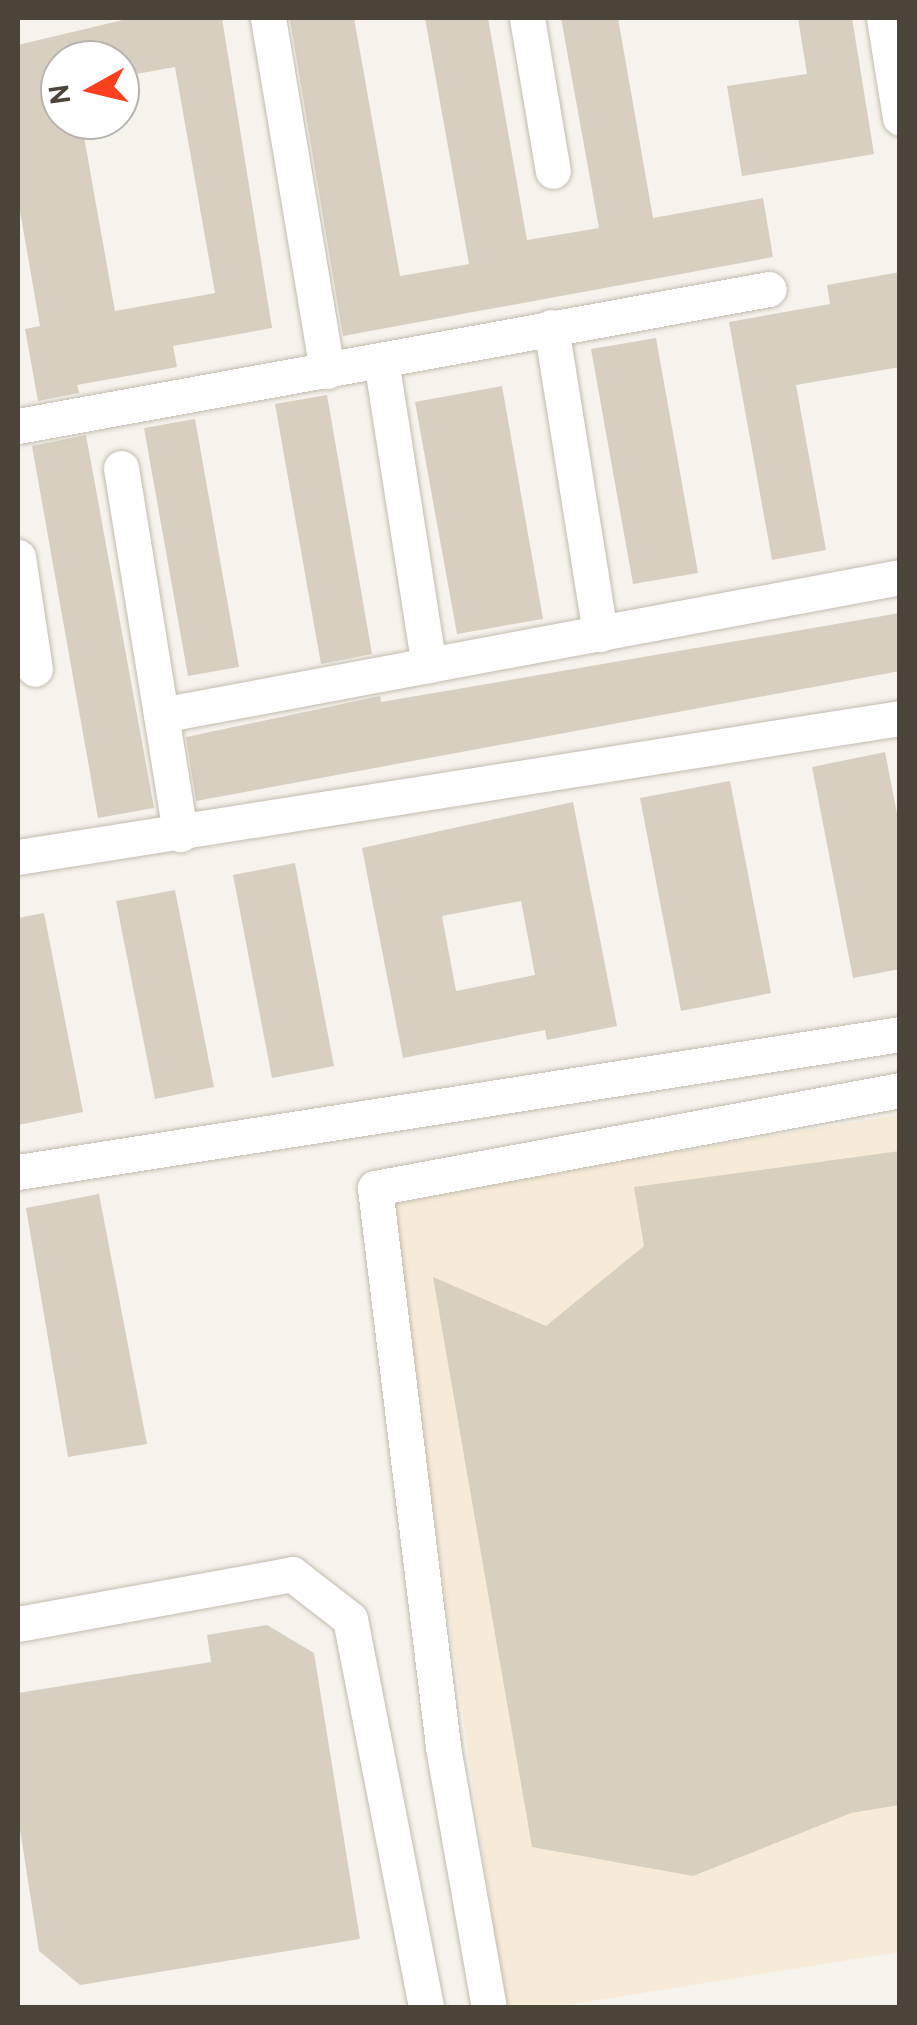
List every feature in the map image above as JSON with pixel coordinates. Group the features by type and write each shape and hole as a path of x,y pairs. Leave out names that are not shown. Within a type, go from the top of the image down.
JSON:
{"street":[{"path":"268,18 327,371"},
{"path":"528,18 553,171"},
{"path":"884,18 900,118"},
{"path":"18,426 769,289"},
{"path":"551,328 600,634"},
{"path":"380,360 429,665"},
{"path":"121,468 180,834"},
{"path":"18,556 35,669"},
{"path":"161,715 900,577"},
{"path":"18,857 900,718"},
{"path":"18,1172 900,1034"},
{"path":"488,2008 443,1746 375,1188 900,1090"},
{"path":"18,1624 292,1574 350,1619 426,2008"}],"shaded area":[{"path":"899,1115 899,1952 555,2007 505,2007 388,1198"}],"building":[{"path":"131,18 222,18 272,328 173,346 177,367 77,385 79,393 38,401 25,329 40,326 18,200 18,45","holes":["40,40 140,40 140,73 175,67 215,293 115,311 85,140 40,140"]},
{"path":"354,18 400,276 469,264 425,18 488,18 527,240 599,228 561,18 618,18 653,218 763,198 773,257 343,336 290,20"},
{"path":"798,18 852,18 874,154 742,176 727,86 807,74"},
{"path":"900,272 900,367 796,385 826,550 772,560 729,322 830,304 827,285"},
{"path":"656,338 698,573 633,584 591,349"},
{"path":"502,386 543,619 457,634 415,402"},
{"path":"327,395 372,654 321,664 275,404"},
{"path":"195,419 239,667 188,676 144,428"},
{"path":"86,435 154,808 98,818 32,446"},
{"path":"900,613 900,671 196,801 186,737 380,696 381,702"},
{"path":"885,752 900,829 900,969 853,978 812,767"},
{"path":"730,781 771,993 681,1011 640,798"},
{"path":"573,802 617,1026 547,1040 545,1030 403,1058 362,848","holes":["521,901 535,975 456,991 442,916"]},
{"path":"295,863 334,1066 272,1078 233,875"},
{"path":"175,890 214,1087 155,1099 116,901"},
{"path":"44,913 83,1112 18,1125 18,918"},
{"path":"900,1151 900,1805 851,1813 693,1876 532,1847 433,1277 546,1326 644,1246 634,1187"},
{"path":"99,1194 147,1444 68,1457 26,1208"},
{"path":"267,1625 314,1653 360,1939 80,1985 39,1951 18,1817 18,1693 211,1662 207,1635"}]}
